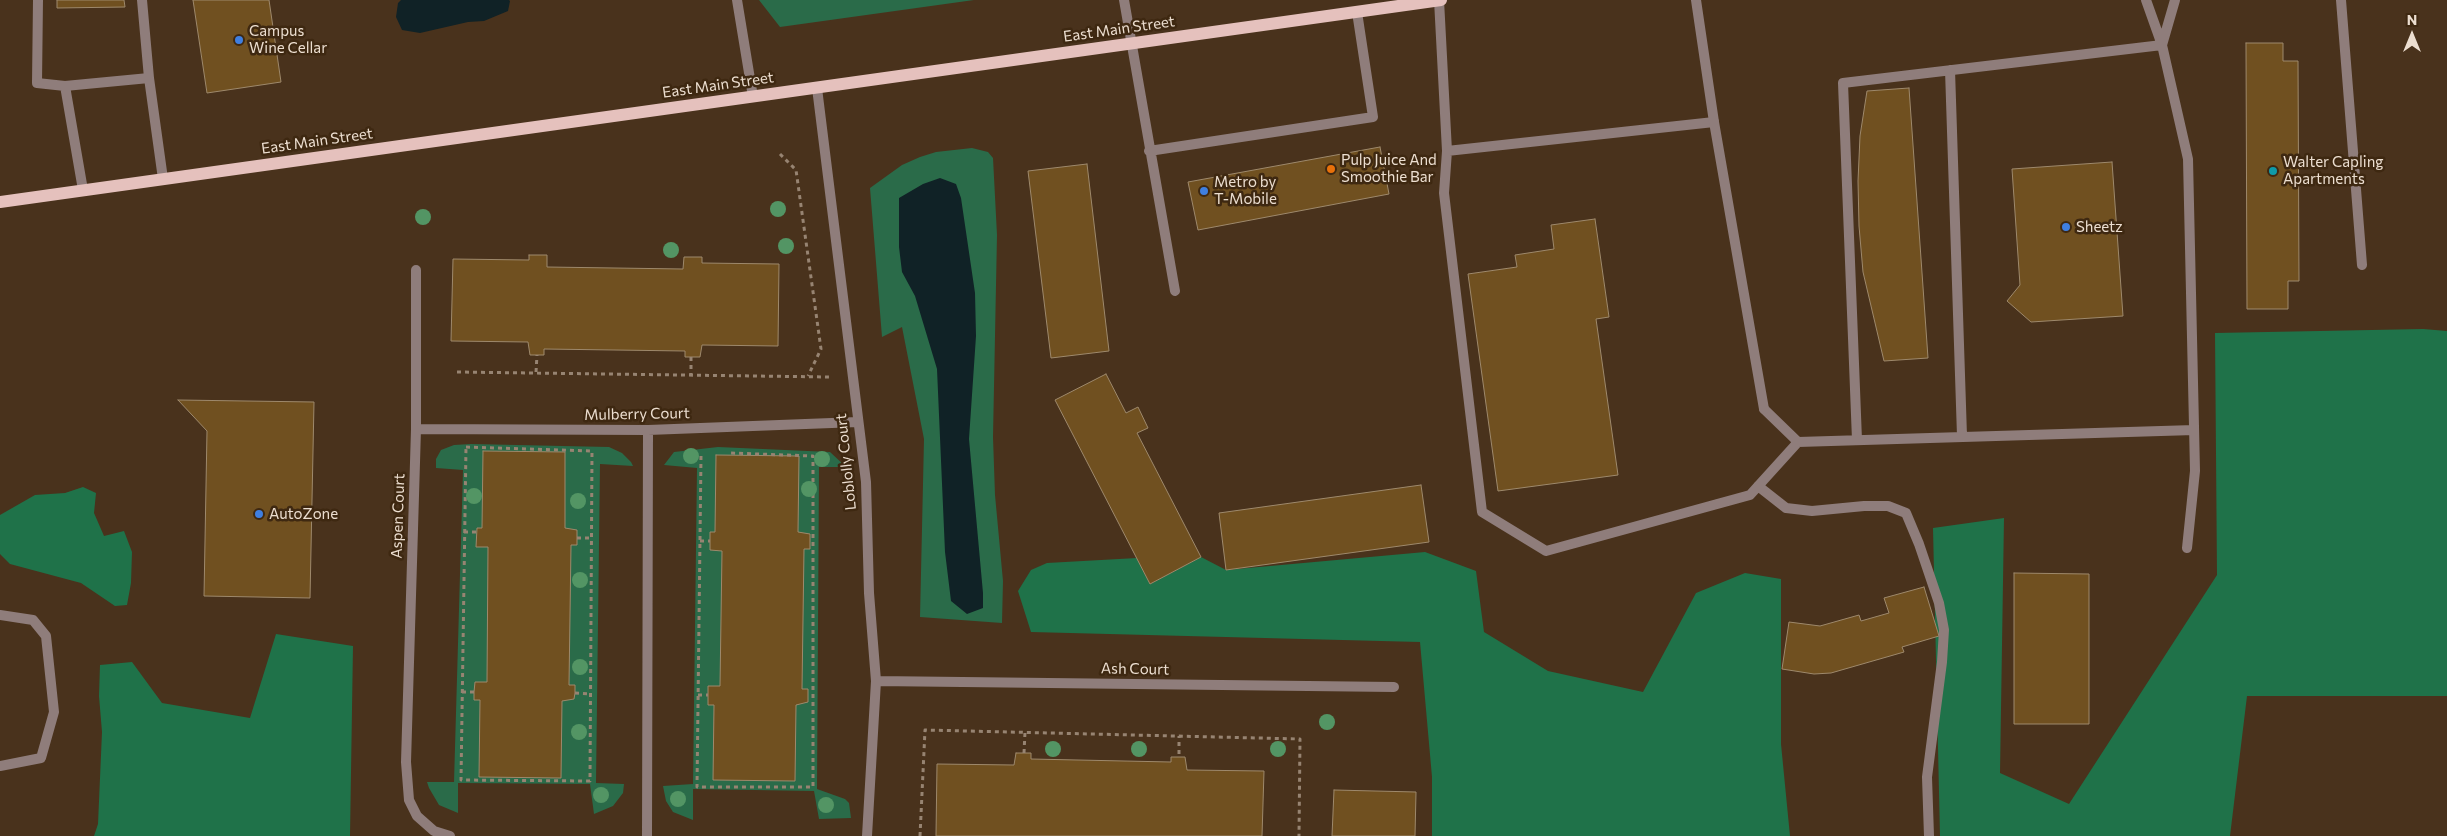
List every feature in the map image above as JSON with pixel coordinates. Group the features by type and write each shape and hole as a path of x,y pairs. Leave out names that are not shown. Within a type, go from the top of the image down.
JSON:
{"main road":[{"name":"East Main Street","path":"0,202 1440,0"}],"street":[{"path":"38,0 37,83 65,86 149,78"},
{"path":"142,0 149,78 163,179"},
{"path":"737,0 753,97"},
{"path":"1124,0 1130,44 1175,291"},
{"path":"1440,0 1448,151 1444,193 1482,512 1546,551 1750,495 1798,442 2194,430"},
{"path":"1696,0 1714,122 1764,409 1798,442"},
{"path":"2146,0 2162,44 2188,159 2195,471 2187,548"},
{"path":"2162,44 2175,0"},
{"path":"2341,0 2362,265"},
{"path":"1149,151 1373,117 1357,12"},
{"path":"1857,440 1843,83 2162,44"},
{"path":"1950,70 1962,436"},
{"path":"65,86 83,190"},
{"name":"Loblolly Court","path":"817,88 866,482 869,593 876,681 867,836"},
{"path":"1448,151 1714,122"},
{"name":"Aspen Court","path":"416,270 416,429 406,762 409,800 417,816 434,832 450,836"},
{"name":"Mulberry Court","path":"416,429 648,430 858,422"},
{"path":"647,836 648,430"},
{"path":"1758,486 1786,508 1812,511 1864,506 1888,506 1906,514 1919,544 1933,586 1944,630 1927,777 1929,836"},
{"path":"0,615 33,620 46,636 54,712 41,758 0,766"},
{"name":"Ash Court","path":"876,681 1394,687"}],"path":[{"path":"780,154 796,170 821,349 808,376"},
{"path":"536,372 537,355"},
{"path":"691,357 691,374"},
{"path":"457,372 830,377"},
{"path":"466,447 592,451 590,781 461,780 464,532 466,447"},
{"path":"702,456 697,787 812,787 810,695 813,456 720,453"},
{"path":"464,532 477,532"},
{"path":"577,538 591,538"},
{"path":"700,541 710,541"},
{"path":"462,692 474,692"},
{"path":"575,693 590,694"},
{"path":"698,695 708,695"},
{"path":"920,836 925,730 1300,739 1299,836"},
{"path":"1024,753 1025,732"},
{"path":"1179,754 1180,736"}],"green space":[{"path":"759,0 974,0 780,27"},
{"path":"972,148 988,152 993,158 997,235 993,437 995,495 1003,581 1002,623 920,617 924,439 902,327 882,337 870,188 902,165 920,157 936,152"},
{"path":"2423,329 2447,331 2447,696 2247,696 2230,836 1940,836 1933,528 2004,518 2000,773 2069,804 2217,575 2215,333"},
{"path":"454,445 609,447 622,453 633,466 600,464 596,783 624,784 623,793 613,806 594,814 590,784 458,783 458,813 439,805 427,782 454,782 463,470 436,468 436,459 441,450"},
{"path":"718,447 830,452 844,465 844,467 819,467 817,789 845,799 849,803 851,818 819,819 814,791 693,789 693,820 673,812 666,801 663,786 693,784 697,468 664,465 674,452"},
{"path":"83,487 96,493 94,513 104,536 124,531 132,552 131,583 127,605 115,606 81,583 10,564 0,554 0,515 35,495 65,493"},
{"path":"1425,552 1476,571 1484,632 1548,671 1643,692 1696,593 1745,573 1781,579 1781,744 1790,836 1432,836 1432,777 1420,642 1031,632 1018,591 1031,570 1047,563 1137,558 1150,584 1201,557 1226,570"},
{"path":"276,634 353,646 350,836 94,836 98,824 102,732 99,696 100,665 132,662 162,703 250,718"}],"shaded area":[{"path":"401,0 510,1 508,11 484,21 468,22 420,33 402,30 396,17 398,3"},
{"path":"940,178 956,184 961,198 975,293 976,336 969,439 983,608 967,614 951,601 945,552 937,369 915,296 902,272 899,247 899,198 923,184"}],"building":[{"path":"57,0 124,0 125,7 57,8"},
{"path":"193,0 269,0 281,82 207,93"},
{"name":"Walter Capling Apartments","path":"2246,43 2283,43 2283,61 2298,61 2299,281 2288,281 2288,309 2247,309"},
{"path":"1909,88 1928,358 1884,361 1863,272 1858,181 1860,136 1867,91"},
{"path":"1380,147 1389,194 1198,230 1188,182"},
{"name":"Sheetz","path":"2112,162 2123,316 2031,322 2007,301 2020,285 2012,169"},
{"path":"1087,164 1109,351 1051,358 1028,171"},
{"path":"1595,219 1609,317 1596,319 1618,475 1498,491 1468,274 1517,267 1515,255 1554,249 1551,225"},
{"path":"529,255 547,255 547,267 683,269 684,257 702,257 702,263 779,264 778,346 702,345 700,357 685,357 685,351 544,349 544,355 530,355 528,342 451,341 453,259 529,260"},
{"path":"1106,374 1126,413 1138,407 1148,428 1137,433 1201,557 1150,584 1055,400"},
{"name":"AutoZone","path":"178,400 314,402 310,598 204,596 207,431"},
{"path":"483,451 565,452 565,528 577,530 577,545 571,545 569,685 575,685 575,693 574,699 562,701 561,778 479,777 480,700 474,700 474,692 475,682 487,682 488,547 476,547 477,528 482,528"},
{"path":"716,455 799,456 798,532 810,534 810,549 804,549 802,689 808,689 808,702 796,705 795,781 713,780 714,705 708,705 708,686 720,686 722,551 710,550 710,532 715,532"},
{"path":"1421,485 1429,542 1226,570 1219,513"},
{"path":"2014,573 2089,574 2089,724 2014,724"},
{"path":"1924,587 1939,636 1902,647 1904,652 1831,673 1814,674 1782,669 1789,622 1820,626 1859,615 1861,621 1889,613 1884,598"},
{"path":"1016,753 1031,753 1031,759 1171,762 1171,757 1185,757 1187,770 1264,771 1262,836 936,836 937,764 1014,765"},
{"path":"1334,790 1416,792 1415,836 1332,836"}],"place":[{"name":"Campus Wine Cellar","path":"239,40"},
{"name":"Pulp Juice And Smoothie Bar","path":"1331,169"},
{"name":"Walter Capling Apartments","path":"2273,171"},
{"name":"Metro by T-Mobile","path":"1204,191"},
{"name":"Sheetz","path":"2066,227"},
{"name":"AutoZone","path":"259,514"}]}
